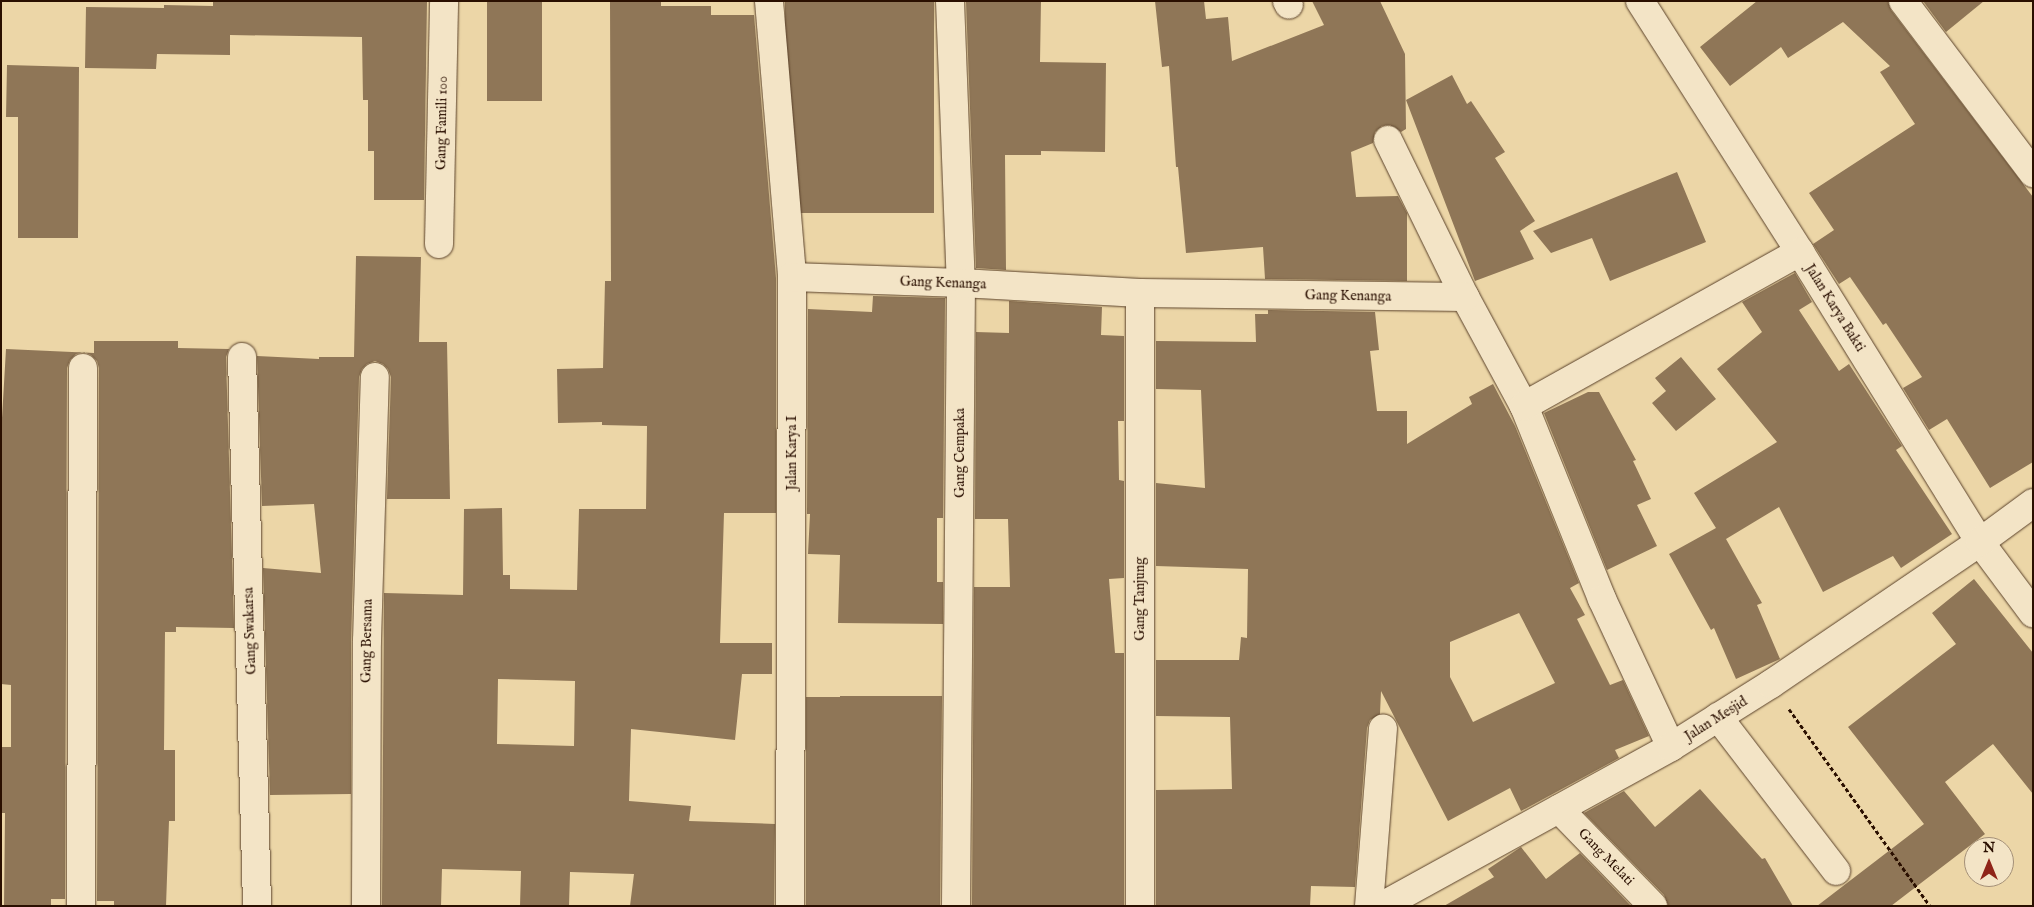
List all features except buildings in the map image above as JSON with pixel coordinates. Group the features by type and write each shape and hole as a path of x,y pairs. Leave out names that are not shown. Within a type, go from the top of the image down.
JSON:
{"street":[{"name":"Gang Famili 100","path":"439,244 444,1"},
{"name":"Jalan Karya I","path":"769,1 792,277 790,906"},
{"name":"Gang Cempaka","path":"950,1 961,283 956,906"},
{"name":"Jalan Karya Bakti","path":"1640,1 1800,252 1980,542 2033,613"},
{"path":"1903,1 2033,172"},
{"path":"1388,140 1465,297 1524,406 1602,600 1671,747"},
{"path":"1524,406 1800,252"},
{"name":"Gang Kenanga","path":"792,277 961,283 1140,293 1465,297"},
{"name":"Gang Tanjung","path":"1140,293 1140,906"},
{"name":"Gang Swakarsa","path":"242,357 257,906"},
{"path":"81,906 83,368"},
{"name":"Gang Bersama","path":"366,906 366,641 375,377"},
{"name":"Jalan Mesjid","path":"1382,906 1671,747 1771,684 1980,542 2033,503"},
{"path":"1718,717 1836,871"},
{"path":"1369,906 1383,729"},
{"name":"Gang Melati","path":"1559,809 1653,906"}],"path":[{"path":"1771,684 1930,906"}]}
